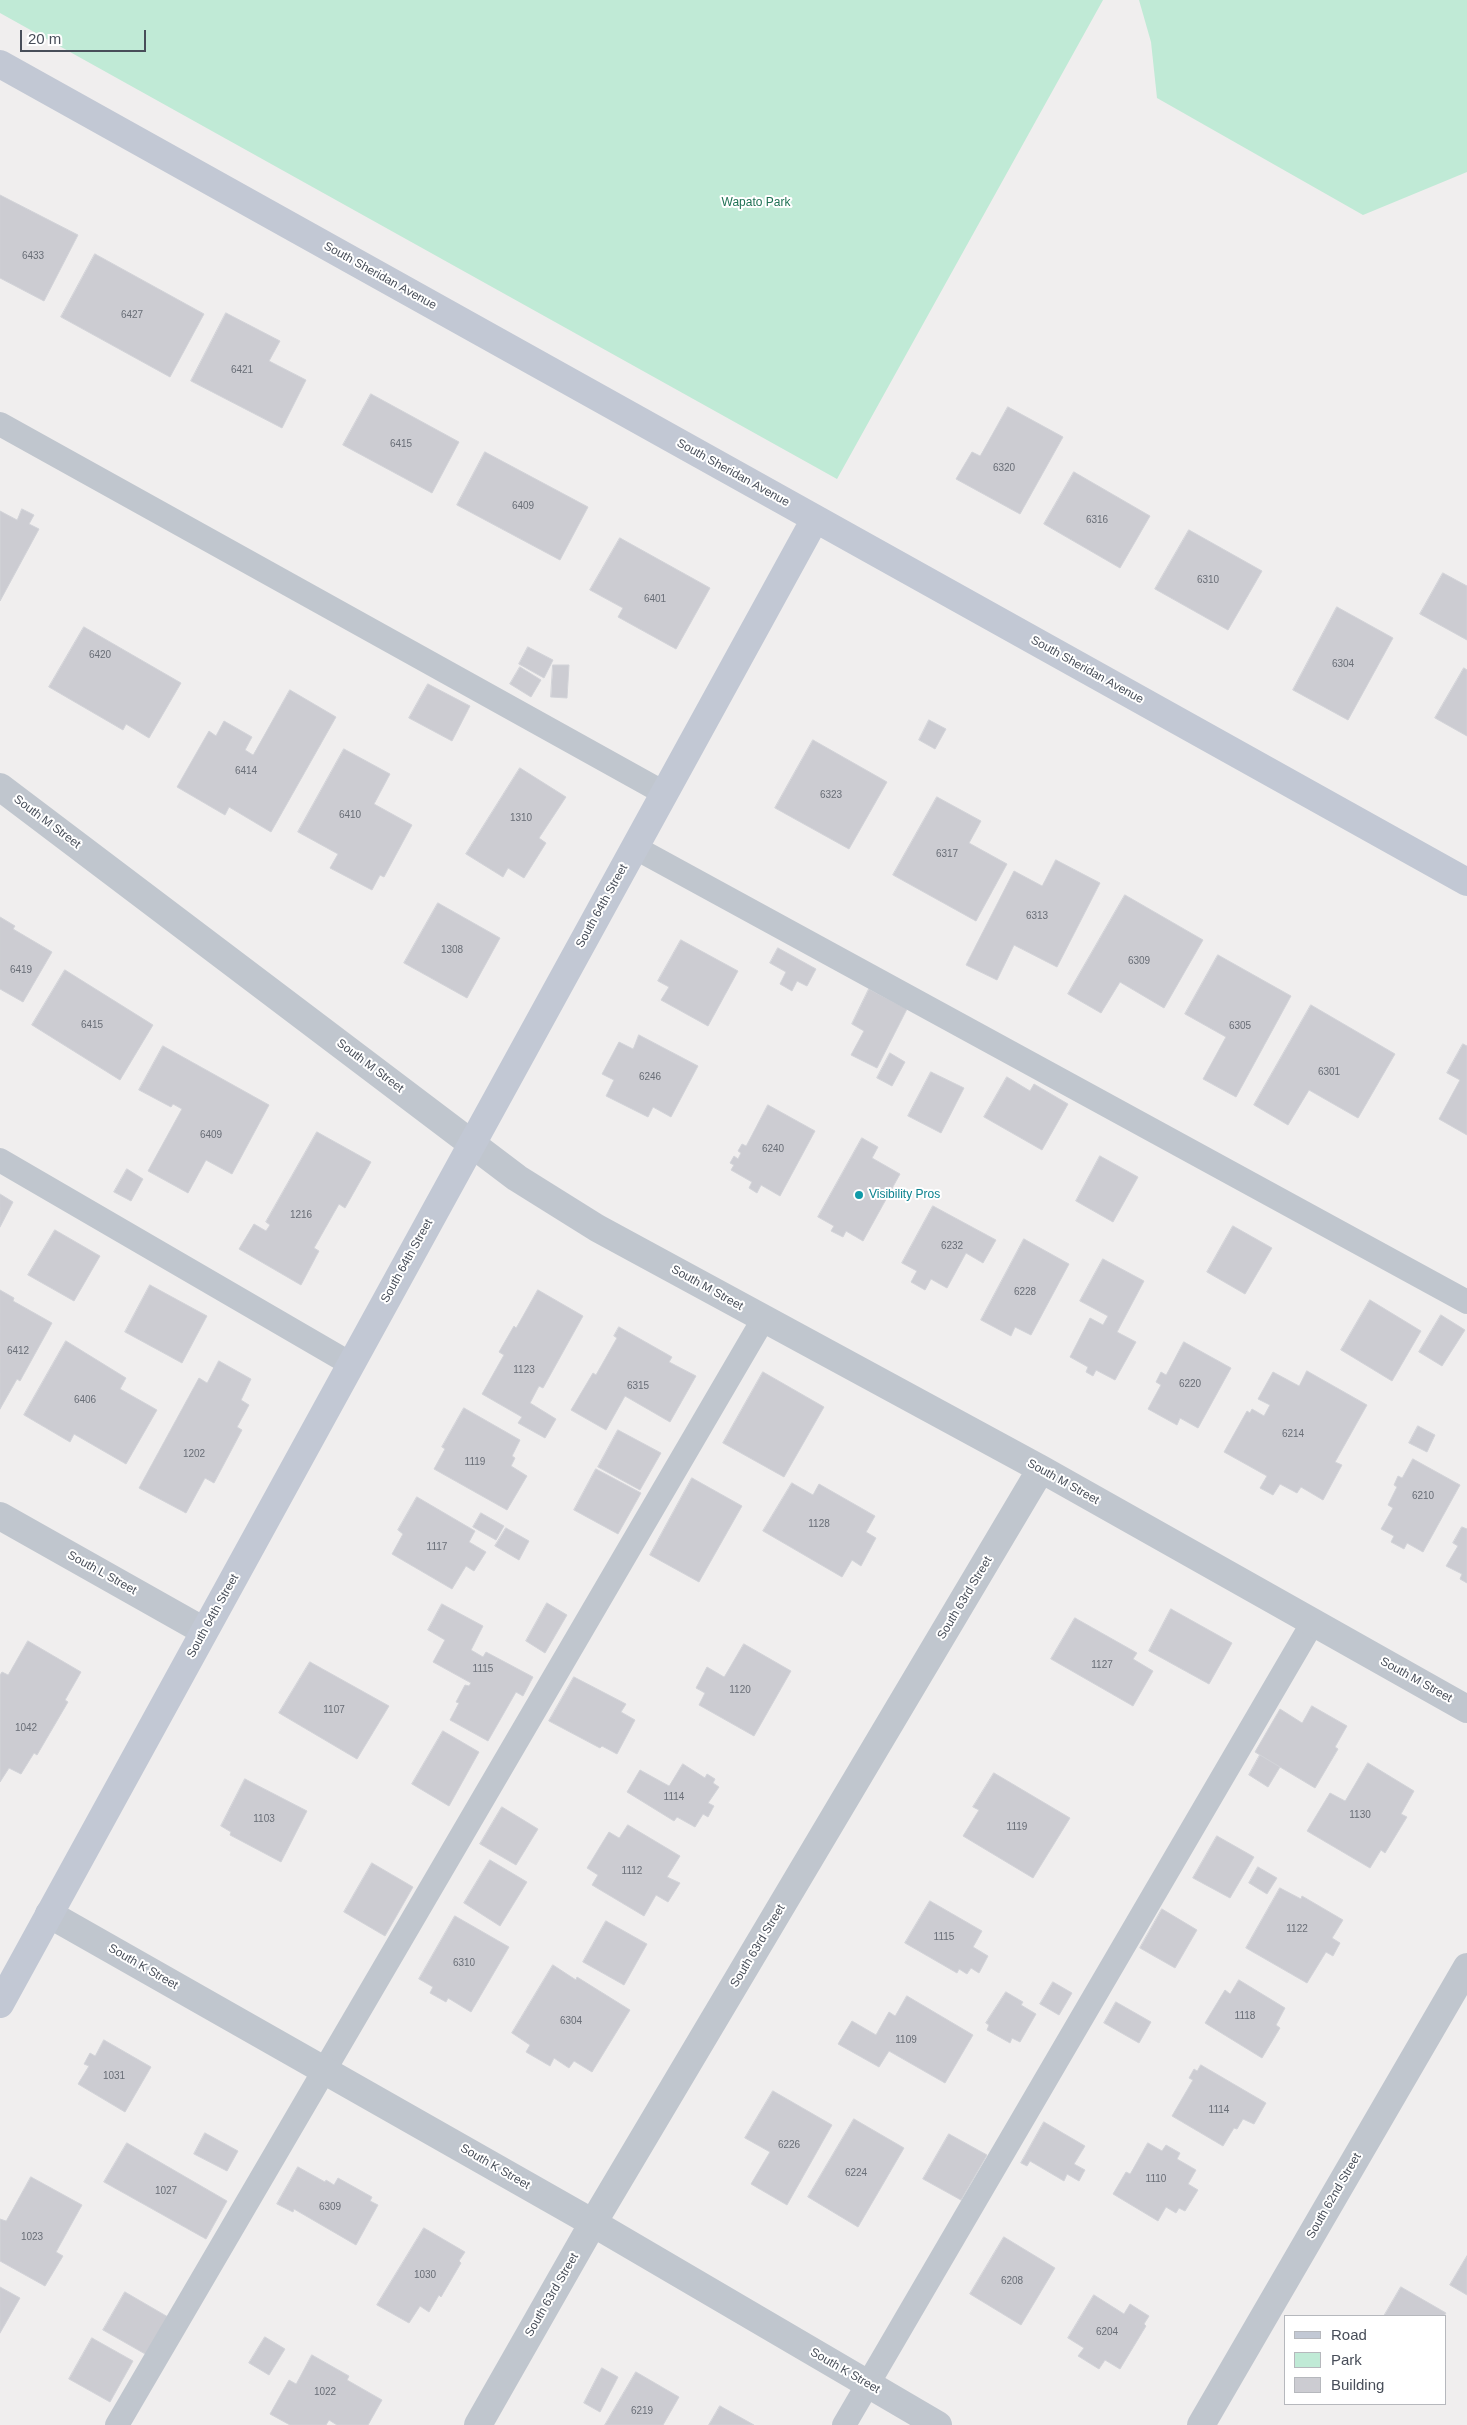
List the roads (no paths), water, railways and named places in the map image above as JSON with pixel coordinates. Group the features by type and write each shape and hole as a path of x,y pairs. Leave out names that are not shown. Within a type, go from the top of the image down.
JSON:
{"street":[{"name":"South Sheridan Avenue","path":"0,64 1467,882"},
{"name":"South 64th Street","path":"0,2004 815,519"},
{"name":"South M Street","path":"0,787 517,1178 597,1228 1041,1470 1467,1709"},
{"name":"South 63rd Street","path":"478,2425 594,2223 1041,1470"},
{"name":"South L Street","path":"0,1516 204,1631"},
{"name":"South K Street","path":"49,1914 594,2223 938,2425"},
{"name":"South 62nd Street","path":"1201,2425 1467,1967"}],"lane":[{"path":"0,424 664,793"},
{"path":"634,847 1467,1302"},
{"path":"0,1160 351,1364"},
{"path":"117,2425 764,1318"},
{"path":"844,2425 1312,1622"}],"place":[{"name":"Visibility Pros","path":"859,1195"}],"park label":[{"name":"Wapato Park","path":"756,203"}]}
